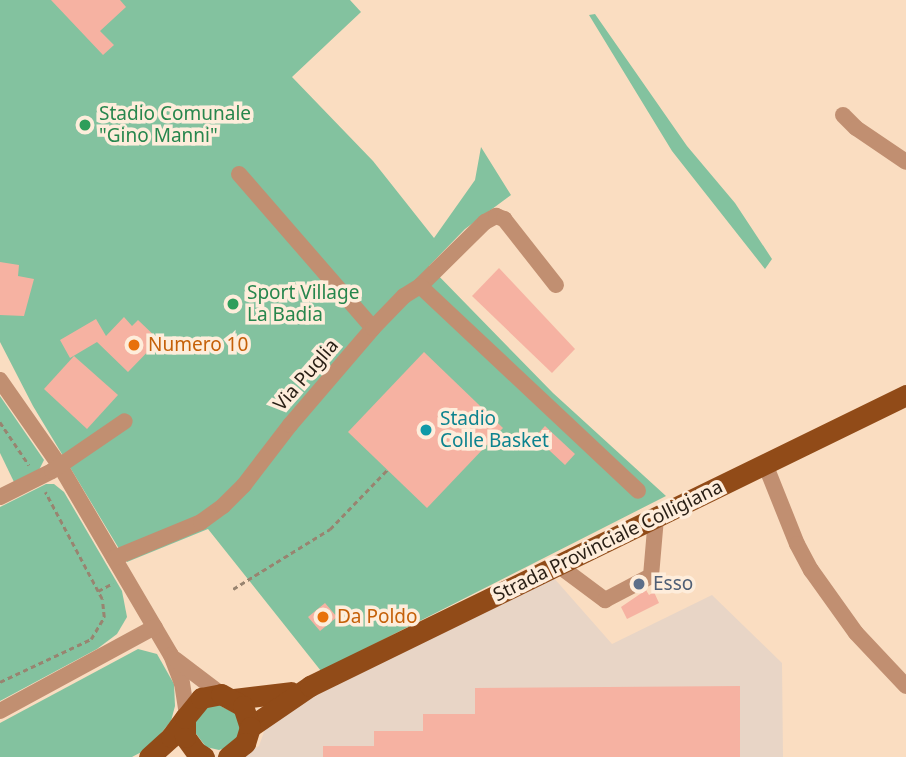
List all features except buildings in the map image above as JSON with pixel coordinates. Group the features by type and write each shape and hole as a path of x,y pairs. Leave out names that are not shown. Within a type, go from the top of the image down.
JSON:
{"main road":[{"name":"Strada Provinciale Colligiana","path":"228,696 271,696 310,686 906,395"},
{"name":"Strada Provinciale Colligiana","path":"228,757 310,686"},
{"path":"149,757 171,737 201,698 228,696 243,706 247,742"},
{"path":"186,715 186,737 202,757"},
{"path":"177,757 202,757"}],"street":[{"path":"843,116 906,162"},
{"path":"239,174 373,328"},
{"name":"Via Puglia","path":"114,558 201,522 223,506 249,480 290,425 373,328 485,222 496,216 504,219 556,285"},
{"path":"420,286 638,491"},
{"path":"0,380 60,466 171,655 182,683 186,715"},
{"path":"0,498 60,466 125,421"},
{"path":"765,464 797,544 811,570 856,633 906,686"},
{"path":"558,565 605,600 651,576 656,518"},
{"path":"0,710 155,627"},
{"path":"171,655 228,696"}],"path":[{"path":"0,422 38,479 98,591 104,617 91,639 0,682"},
{"path":"233,589 330,529 388,469"}],"shaded area":[{"path":"553,577 612,644 712,595 782,663 783,757 241,757 259,746 266,726 286,710"}],"green space":[{"name":"Sport Village La Badia","path":"0,0 350,0 361,12 292,77 373,161 434,238 475,180 481,147 511,195 465,229 429,266 553,393 666,496 321,671 208,529 127,562 33,406 0,342"},
{"path":"595,14 687,146 735,203 772,259 765,269 672,151 589,15"},
{"path":"0,396 44,460 39,470 14,482 0,453"},
{"path":"46,484 54,484 64,492 122,591 127,617 117,634 97,649 0,701 0,507"},
{"path":"138,649 157,654 174,684 175,706 171,721 149,748 132,757 0,757 0,723"},
{"path":"213,702 240,716 240,736 219,750 206,747 194,731 195,718"}],"place":[{"name":"Stadio Comunale \"Gino Manni\"","path":"85,125"},
{"name":"Sport Village La Badia","path":"233,304"},
{"name":"Numero 10","path":"134,345"},
{"name":"Stadio Colle Basket","path":"426,430"},
{"name":"Esso","path":"639,584"},
{"name":"Da Poldo","path":"323,617"}]}
